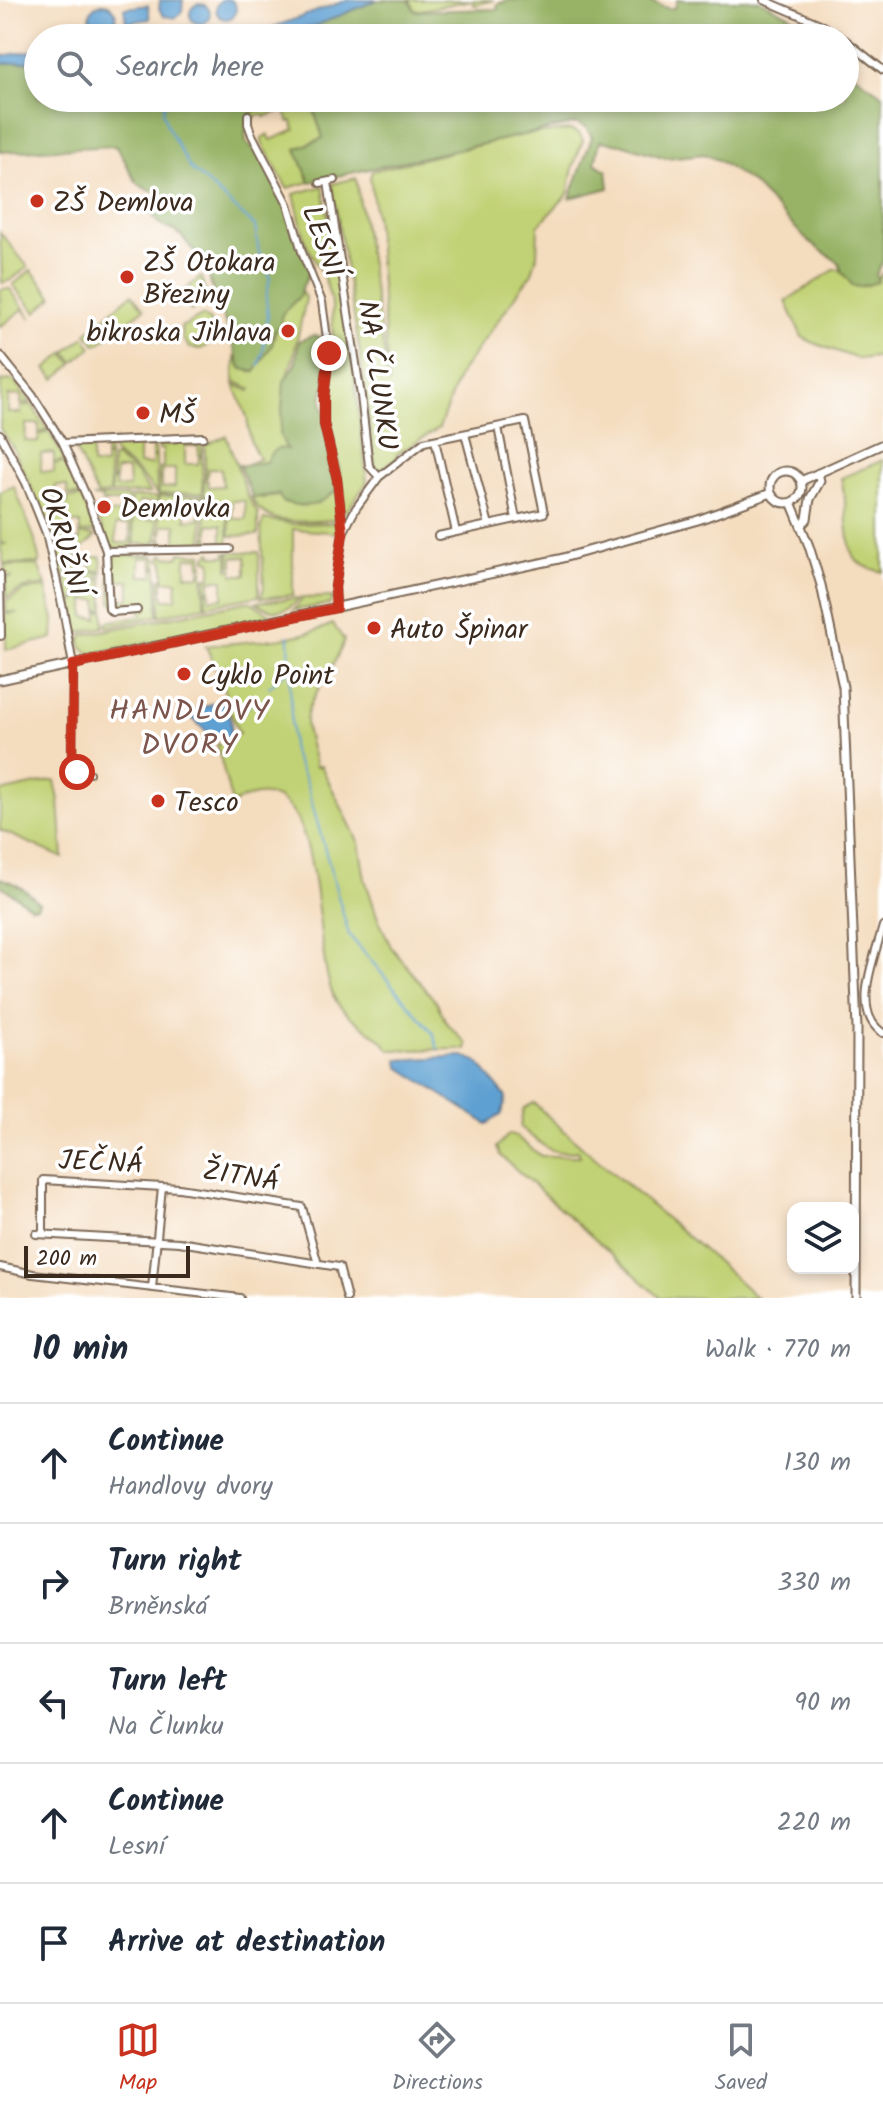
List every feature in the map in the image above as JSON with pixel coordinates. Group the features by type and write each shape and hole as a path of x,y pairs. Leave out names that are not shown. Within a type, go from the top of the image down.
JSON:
{"main road":[{"path":"801,481 883,444"},
{"path":"791,472 801,481 799,496 791,502 779,502 771,493 770,484 778,473 791,472"},
{"path":"801,525 807,519 810,499 820,481 818,473"},
{"path":"0,680 419,590 628,541 771,493"},
{"path":"791,502 827,606 843,687 857,1015 856,1298"}],"street":[{"path":"764,0 820,24"},
{"path":"859,51 883,70"},
{"name":"LESNÍ","path":"248,115 252,135 288,204 303,255 322,302 329,353 324,424 337,479 343,533"},
{"name":"NA ČLUNKU","path":"328,182 369,466 379,477 356,508 343,533 335,587 336,608"},
{"path":"0,355 33,396 63,443 88,500 106,551 109,609 112,612 137,610"},
{"path":"379,477 421,444 525,421 544,513 438,536"},
{"path":"498,427 516,519"},
{"name":"OKRUŽNÍ","path":"0,434 26,483 46,533 73,665"},
{"path":"465,434 489,525"},
{"path":"63,443 203,437"},
{"path":"435,440 456,532"},
{"path":"106,551 230,549"},
{"path":"0,574 1,636"},
{"path":"73,665 72,761 77,772 89,773"},
{"path":"883,926 866,1001 869,1021 883,1033"},
{"name":"JEČNÁ","path":"157,1241 40,1234 43,1180 162,1187"},
{"path":"152,1288 162,1187"},
{"name":"ŽITNÁ","path":"162,1187 302,1207 318,1264"},
{"path":"157,1241 339,1267 347,1298"},
{"path":"0,1267 33,1274 240,1298"}],"green space":[{"path":"377,0 409,0 415,11 498,9 497,4 510,0 645,0 675,8 677,0 759,0 807,24 320,24"},
{"path":"410,0 472,0 415,11"},
{"path":"472,0 494,0 474,5"},
{"path":"24,62 24,112 254,112 250,115 251,131 245,131 246,142 262,156 312,264 300,296 282,314 280,324 272,334 273,343 255,372 242,369 238,361 213,290 206,259 199,258 181,236 158,222 151,211 159,194 135,180 115,146 0,152 0,64"},
{"path":"859,78 883,95 883,261 876,275 878,282 858,287 852,285 839,263 808,241 753,184 704,154 666,158 600,141 595,163 607,171 609,188 570,198 592,137 586,128 577,123 310,182 296,149 323,138 315,112 859,112"},
{"path":"252,112 278,112 248,120"},
{"path":"285,112 315,112 323,138 296,149 310,182 287,188 262,138 268,134 271,140 295,130 292,121 289,122"},
{"path":"570,130 579,133 583,140 573,167 568,194 538,226 537,256 532,273 459,375 439,428 397,454 397,458 382,469 375,468 332,184 356,178 389,384 370,177 372,171 521,135"},
{"path":"323,186 352,356 367,482 346,512 342,512 339,466 329,417 332,304 325,280 305,241 294,194"},
{"path":"0,232 28,267 2,283"},
{"path":"31,270 53,297 36,312 13,285"},
{"path":"834,270 839,270 861,286 871,284 883,273 883,356 858,359 802,337 786,301"},
{"path":"201,277 207,298 191,311 179,295"},
{"path":"10,289 31,318 23,309 0,327 0,290"},
{"path":"295,292 302,293 306,299 284,384 288,450 266,462 243,466 259,459 250,440 247,417 234,384 251,389 234,381 235,358 242,369 271,347 282,310"},
{"path":"132,294 144,309 97,345 86,333"},
{"path":"202,316 210,321 215,340 201,349 190,348 183,339 181,327"},
{"path":"314,335 328,340 333,366 322,403 339,466 338,489 324,500 307,506 283,502 278,494 253,498 239,465 266,462 274,451 287,449 280,435 284,381 295,365 299,341"},
{"path":"84,337 92,347 74,362 66,352"},
{"path":"64,353 73,364 55,379 46,369"},
{"path":"13,380 30,402 21,404 21,395 8,396 8,413 21,413 21,407 31,404 48,430 39,433 39,424 26,424 25,441 38,442 39,435 49,432 65,460 54,463 54,453 41,454 41,471 54,472 54,464 66,462 81,495 68,495 67,486 55,486 55,505 68,504 68,498 82,497 95,532 80,533 80,523 67,523 67,541 80,541 80,534 96,536 75,555 62,581 46,524 31,487 12,446 0,429 1,381"},
{"path":"226,436 249,499 258,513 258,535 230,536 229,513 232,513 233,519 246,519 245,501 232,501 232,510 228,510 204,494 204,480 208,481 208,487 223,486 221,469 208,469 205,478 205,445"},
{"path":"115,441 116,445 128,445 128,441 154,442 156,456 152,456 152,446 139,447 139,464 152,465 152,457 156,457 157,494 137,471 114,454 112,445"},
{"path":"177,441 198,441 202,446 202,455 199,455 198,446 185,446 185,464 198,464 199,457 202,457 203,493 159,494 159,480 162,480 162,488 175,487 175,469 162,469 162,478 159,478 159,468 163,468 163,450 159,449 159,445 163,442 164,445 176,445"},
{"path":"72,442 108,444 109,456 105,456 105,447 92,447 92,465 105,465 105,458 109,458 110,494 97,495"},
{"path":"115,457 137,474 150,493 111,494 111,481 115,481 116,488 129,487 128,470 116,470 115,479 112,479 112,458"},
{"path":"883,460 883,572 861,564 852,553 841,478"},
{"path":"14,486 34,537 40,563 4,564 0,545 5,544 0,542 0,492"},
{"path":"338,489 337,519 334,520 298,522 276,519 258,507 251,497 264,498"},
{"path":"159,496 203,496 203,510 199,510 199,501 186,502 186,520 199,519 199,513 202,513 203,542 200,547 180,544 179,548 167,548 161,544 160,537 163,543 176,543 176,525 163,525 160,534"},
{"path":"205,496 228,512 228,547 211,547 206,542 206,536 209,536 209,542 222,542 222,525 209,524 209,533 206,533"},
{"path":"93,497 128,497 133,534 130,534 129,525 116,525 116,543 129,543 130,537 133,537 133,548 108,545 95,509 102,510 102,513 122,513 122,502 102,502 102,498"},
{"path":"131,497 157,497 157,511 153,511 153,502 139,502 140,520 153,520 153,514 157,514 157,541 154,541 153,547 135,544"},
{"path":"264,519 293,524 334,523 339,527 340,533 293,529 293,595 261,598 264,587 261,527"},
{"path":"212,552 213,556 225,556 228,552 228,569 233,569 233,575 246,575 246,557 233,557 233,566 230,566 230,552 259,552 259,596 206,606 206,592 210,592 210,599 223,598 223,580 210,580 210,590 206,590 206,577 211,577 211,561 206,560 206,556"},
{"path":"180,553 202,554 203,567 200,567 199,557 186,558 186,575 200,576 200,570 203,570 204,606 160,616 160,593 163,593 164,599 176,599 177,581 163,581 163,590 160,590 160,579 164,579 164,562 160,559 164,554 166,557 179,557"},
{"path":"118,555 152,555 157,559 157,567 153,567 153,558 140,558 140,576 153,576 153,569 157,569 158,616 107,627 107,622 143,615 138,604 118,606 111,602 111,593 117,593 118,600 130,599 130,581 117,581 117,591 111,591 110,577 114,576 111,560"},
{"path":"78,557 101,557 102,571 91,570 91,561 78,561 77,579 90,579 91,572 102,573 71,602 66,581"},
{"path":"38,565 46,585 24,588 6,598 6,579 13,577 6,577 4,566"},
{"path":"102,577 104,609 98,609 98,600 85,600 85,617 98,618 98,611 104,611 104,627 78,633 72,604"},
{"path":"46,588 54,619 53,638 6,650 6,614 18,613 6,612 6,602 25,590"},
{"path":"333,597 330,604 294,610 303,598"},
{"path":"300,598 290,607 279,610 268,609 256,602"},
{"path":"246,602 271,615 219,629 90,654 81,646 83,635"},
{"path":"333,624 344,640 307,713 308,739 316,767 321,766 359,843 365,879 391,947 437,1003 446,1022 467,1044 466,1049 390,1050 341,1008 328,977 311,865 302,830 287,805 264,795 232,804 217,744 227,742 239,733 206,646 287,637"},
{"path":"55,781 59,800 63,858 0,830 0,792"},
{"path":"0,878 26,891 39,903 37,907 31,907 0,885"},
{"path":"534,1103 757,1298 661,1298 501,1156 497,1147 509,1134 541,1156 580,1156 578,1151 552,1150 520,1127 523,1109"}],"water":[{"path":"226,-1 233,2 236,9 233,16 226,19 219,16 216,9 219,2"},
{"path":"160,0 183,0 182,12 175,18 164,16 159,9"},
{"path":"347,0 377,0 320,24 282,24"},
{"path":"200,4 207,7 210,14 207,21 200,24 193,21 190,14 193,7"},
{"path":"98,5 108,5 115,12 114,24 91,22 91,12"},
{"path":"148,5 150,19 126,23 124,8"},
{"path":"24,52 24,62 0,64 0,56"},
{"path":"218,701 226,705 230,719 231,729 225,740 211,736 192,718 194,711"},
{"path":"463,1056 477,1061 506,1097 502,1114 487,1124 399,1067 398,1060"}],"waterway":[{"path":"163,112 167,126 190,168 255,226 259,253 270,278 266,298 268,317 259,366"},
{"path":"289,636 292,752 305,779 349,935 433,1033 438,1049"},
{"path":"269,687 288,669"},
{"path":"243,712 253,701"}],"place":[{"name":"ZŠ Demlova","path":"37,201"},
{"name":"ZŠ Otokara Březiny","path":"127,277"},
{"name":"bikroska Jihlava","path":"288,331"},
{"name":"MŠ","path":"143,413"},
{"name":"Demlovka","path":"104,507"},
{"name":"Auto Špinar","path":"374,628"},
{"name":"Cyklo Point","path":"184,674"},
{"name":"Tesco","path":"158,801"}],"district":[{"name":"HANDLOVY DVORY","path":"190,727"}],"route":[{"path":"77,772 72,761 73,665 336,608 335,587 343,533 336,469 324,424 329,353"}]}
